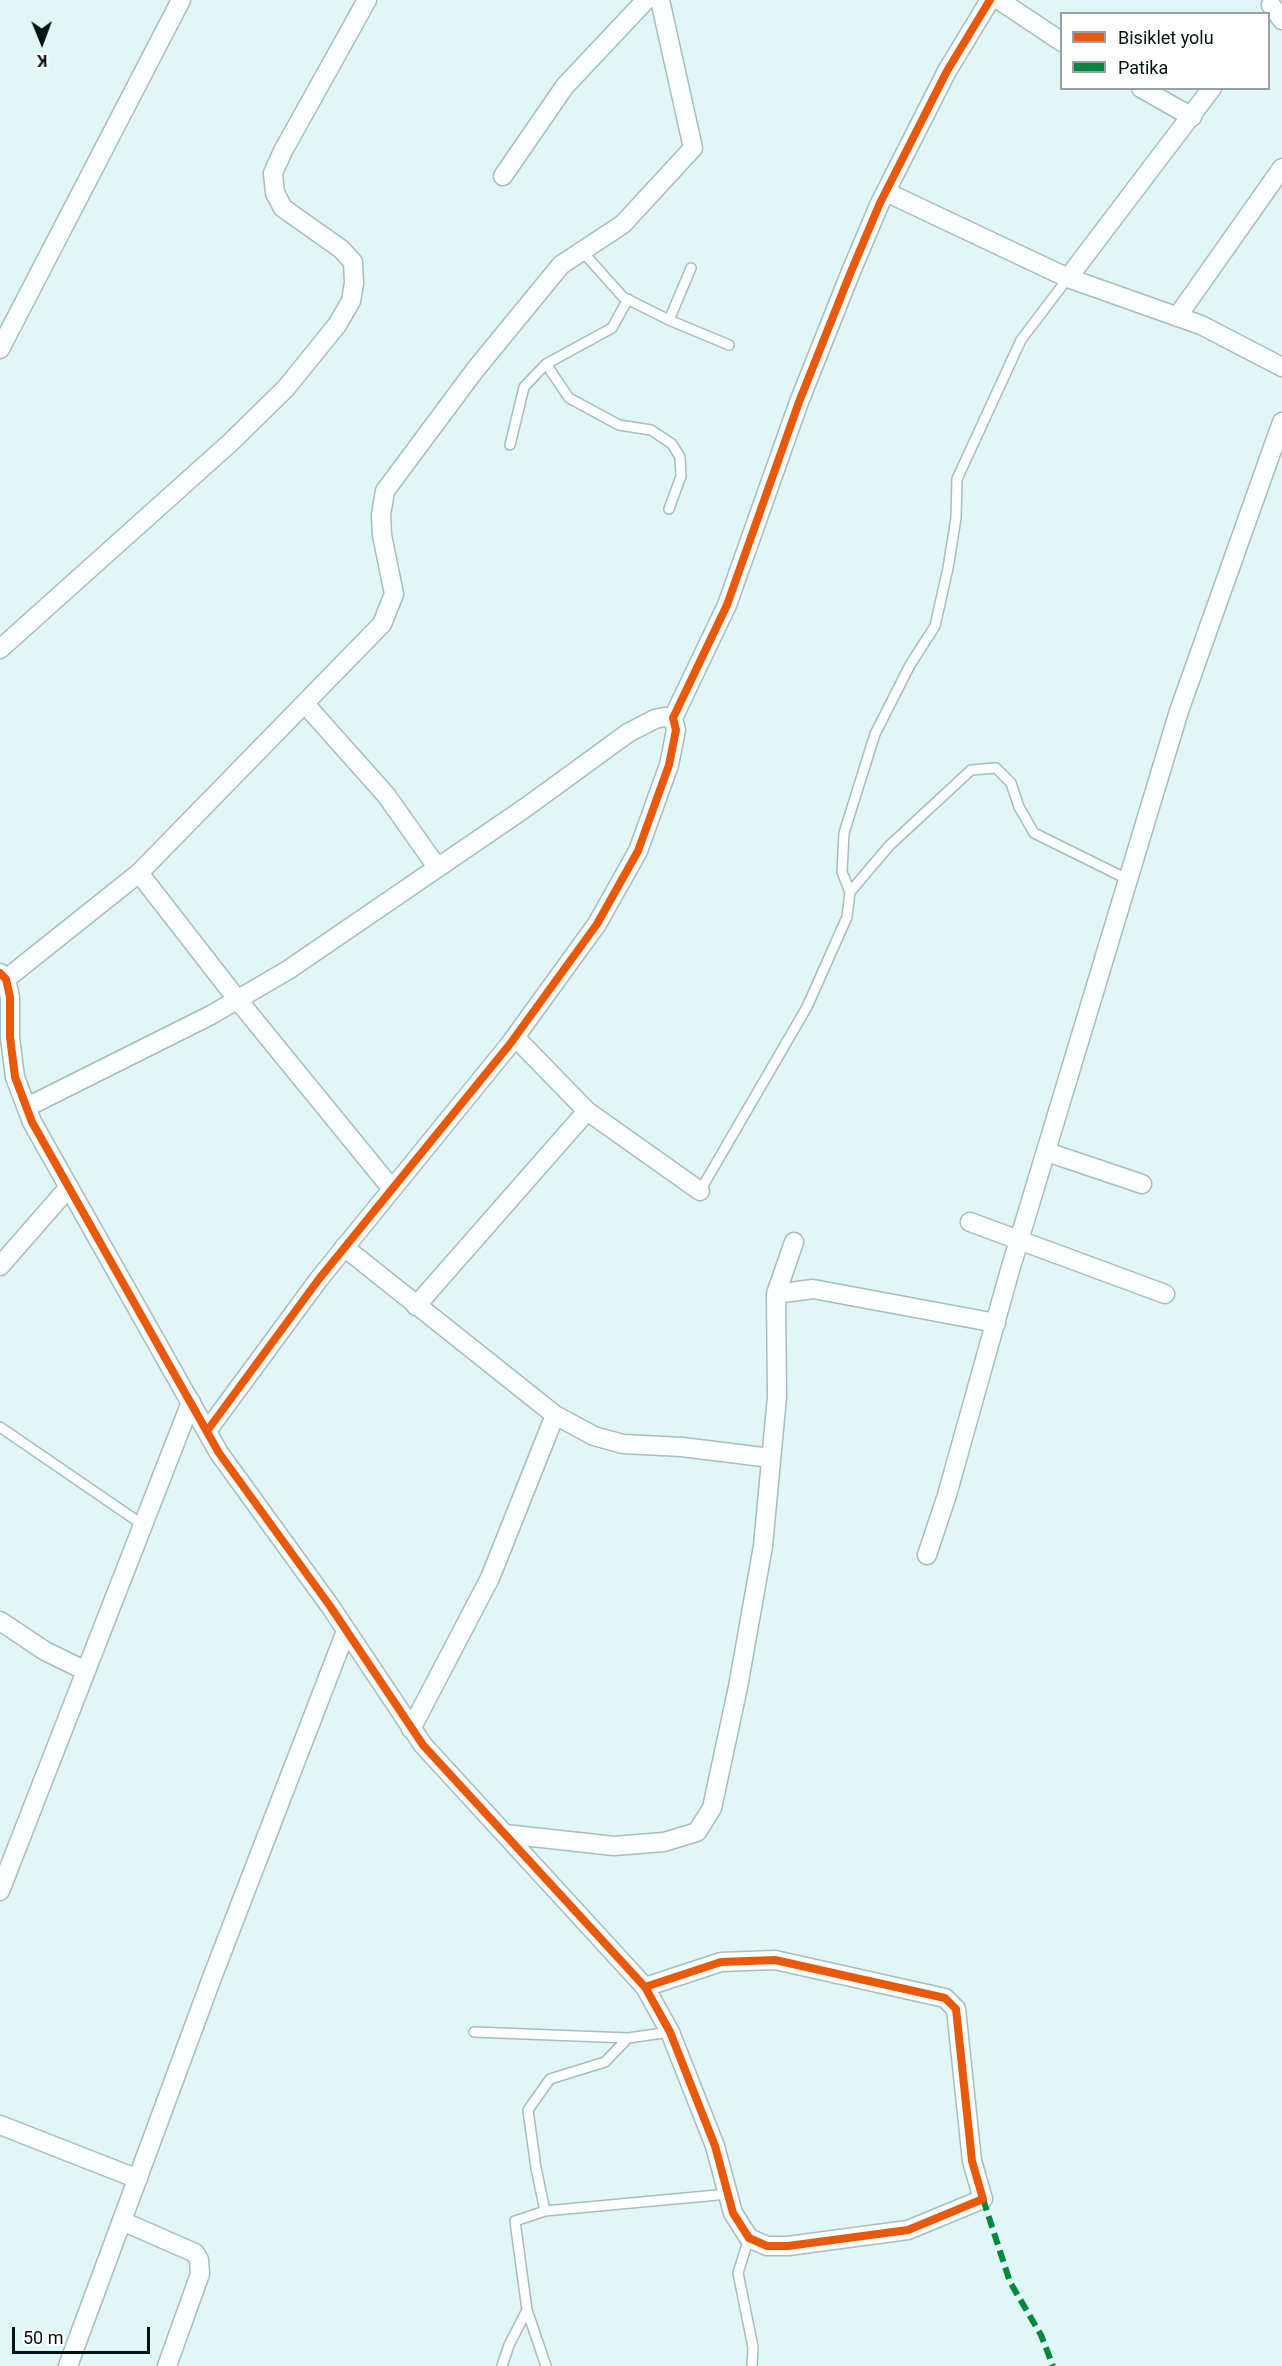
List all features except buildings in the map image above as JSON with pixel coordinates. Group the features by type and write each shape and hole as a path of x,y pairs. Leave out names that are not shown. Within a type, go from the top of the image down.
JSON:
{"street":[{"path":"0,350 181,0"},
{"path":"0,649 231,442 278,396 337,325 351,301 354,283 353,262 341,249 283,208 275,193 273,174 283,151 368,0"},
{"path":"502,176 565,86 646,0"},
{"path":"645,1987 721,1962 775,1960 945,1998 956,2009 972,2161 983,2199 908,2230 788,2246 767,2246 749,2238 733,2213 715,2146 670,2032 645,1987 423,1745 346,1631 219,1453 32,1122 15,1077 10,1037 10,998 3,976 139,873 382,624 394,594 382,535 381,515 385,491 475,370 561,265 623,224 693,148 660,0"},
{"path":"207,1431 345,1247 515,1037 597,924 638,851 669,765 676,730 674,718 727,605 799,402 850,274 886,192 947,71 990,0"},
{"path":"999,0 1060,41"},
{"path":"1268,5 1282,20"},
{"path":"1145,90 1192,117"},
{"path":"1068,278 1211,90"},
{"path":"1177,316 1282,168"},
{"path":"886,192 1068,278 1201,325 1282,368"},
{"path":"927,1555 947,1495 1020,1239 1179,711 1282,422"},
{"path":"305,704 386,795 437,867"},
{"path":"27,1107 211,1015 288,970 525,808 628,733 655,719 674,718"},
{"path":"139,873 237,999 392,1189"},
{"path":"515,1037 587,1111 700,1191"},
{"path":"416,1306 587,1111"},
{"path":"1047,1152 1142,1184"},
{"path":"0,1266 69,1187"},
{"path":"970,1222 1165,1294"},
{"path":"505,1834 614,1846 664,1842 697,1832 711,1808 738,1686 763,1546 777,1397 776,1294 794,1242"},
{"path":"345,1247 555,1415 594,1436 623,1444 682,1447 771,1458"},
{"path":"776,1294 813,1289 996,1323"},
{"path":"0,1891 191,1402"},
{"path":"411,1729 490,1578 555,1415"},
{"path":"0,1621 45,1651 86,1671"},
{"path":"68,2366 218,1964 346,1631"},
{"path":"0,2125 138,2179"},
{"path":"122,2221 195,2253 200,2260 200,2274 167,2366"}],"lane":[{"path":"581,250 623,297 669,320 729,345"},
{"path":"669,320 691,268"},
{"path":"700,1191 807,1007 847,916 850,892 842,872 844,833 875,734 910,665 935,626 954,528 957,479 1021,340 1068,278"},
{"path":"510,445 524,387 546,364 612,328 628,299"},
{"path":"546,364 569,398 619,425 651,430 672,444 680,457 681,476 669,508"},
{"path":"850,892 889,846 971,770 996,768 1011,783 1018,807 1034,833 1129,880"},
{"path":"0,1427 143,1525"},
{"path":"474,2031 627,2038 670,2032"},
{"path":"545,2211 528,2110 550,2079 605,2062 627,2038"},
{"path":"546,2366 527,2310 515,2221 545,2211 728,2194"},
{"path":"749,2238 738,2273 753,2347 752,2366"},
{"path":"502,2366 509,2345 527,2310"}],"marked path":[{"path":"983,2199 1010,2282 1041,2335 1053,2366"}],"cycle path":[{"path":"207,1431 319,1279 510,1044 597,924 638,851 669,765 676,730 673,718 727,605 799,402 850,274 880,203 947,71 990,0"},
{"path":"0,973 6,979 10,997 10,1037 15,1077 32,1122 219,1453 330,1606 423,1745 645,1987 670,2032 715,2146 733,2213 749,2238 767,2246 788,2246 908,2230 983,2199 972,2161 956,2009 945,1998 775,1960 721,1962 645,1987"}]}
